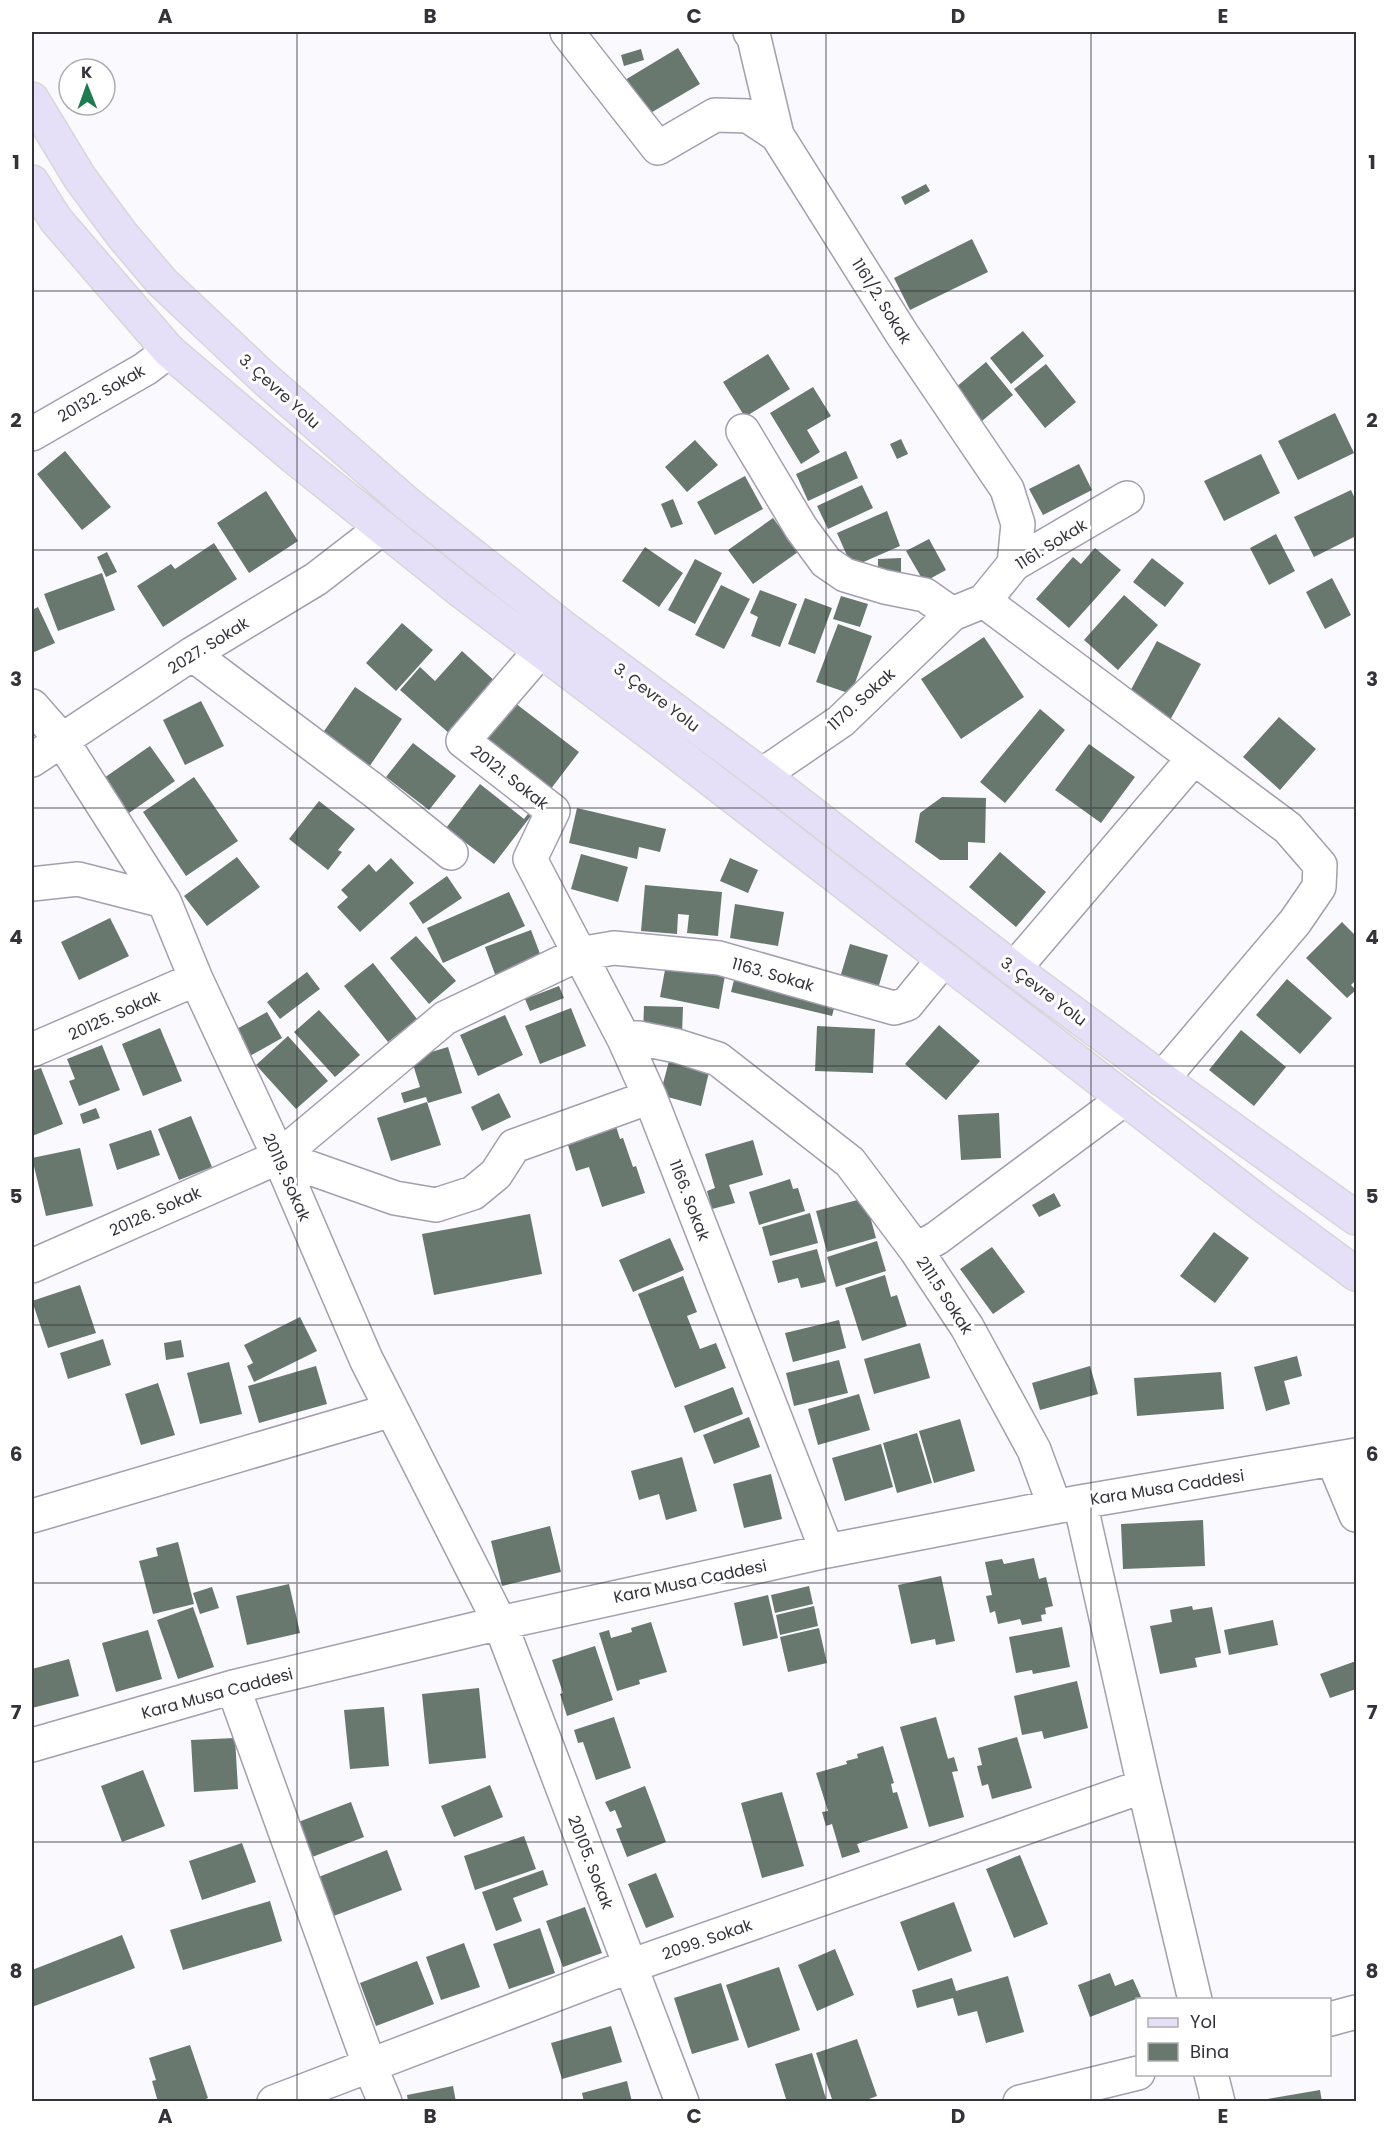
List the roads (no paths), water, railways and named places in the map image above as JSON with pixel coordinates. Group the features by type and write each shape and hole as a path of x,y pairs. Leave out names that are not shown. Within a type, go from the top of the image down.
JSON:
{"main road":[{"name":"3. Çevre Yolu","path":"32,99 80,178 117,228 162,282 409,505 564,628 762,775 1014,969 1162,1079 1356,1218"},
{"name":"3. Çevre Yolu","path":"32,182 56,220 169,351 294,457 460,590 1260,1203 1356,1274"}],"street":[{"path":"567,32 658,148 715,115 748,116 777,135"},
{"name":"1161/2. Sokak","path":"750,32 754,38 777,135 902,333 1007,489 1018,524 1014,564"},
{"name":"20132. Sokak","path":"32,434 145,369 169,351"},
{"path":"742,431 801,528 826,562 845,575 885,587 925,595 952,614 984,601 1288,828 1320,865 1319,887 1295,922 1162,1079"},
{"name":"1161. Sokak","path":"984,601 1014,564 1127,498"},
{"name":"2027. Sokak","path":"32,760 192,654 316,579 382,528"},
{"name":"1170. Sokak","path":"762,775 841,721 952,614"},
{"name":"20121. Sokak","path":"530,859 553,811 463,741 541,650"},
{"path":"192,654 373,790 451,853"},
{"name":"20119. Sokak","path":"32,706 61,739 164,901 196,979 279,1157 366,1359 500,1623"},
{"path":"1014,969 1193,759"},
{"name":"1166. Sokak","path":"530,859 624,1039 650,1097 827,1551"},
{"path":"32,884 78,879 164,901"},
{"name":"1163. Sokak","path":"279,1157 445,1018 579,954 614,948 719,958 894,1008 908,1004 943,960"},
{"name":"20125. Sokak","path":"32,1050 196,979"},
{"path":"624,1039 638,1038 677,1046 718,1059 850,1161 916,1250"},
{"path":"279,1157 395,1198 436,1205 472,1193 496,1174 514,1146 650,1097"},
{"name":"2111.5 Sokak","path":"1124,1099 937,1238 916,1250 967,1327 1034,1450 1067,1504 1143,1786 1195,1998"},
{"name":"20126. Sokak","path":"32,1266 279,1157"},
{"path":"32,1516 392,1410"},
{"path":"1345,1457 1356,1515"},
{"name":"Kara Musa Caddesi","path":"32,1745 233,1687 500,1623 827,1551 1067,1504 1345,1457"},
{"name":"20105. Sokak","path":"500,1623 682,2102"},
{"path":"233,1687 369,2064 385,2102"},
{"name":"2099. Sokak","path":"274,2102 630,1966 1143,1786"},
{"path":"1331,2018 1356,2012"},
{"path":"1020,2102 1136,2073"},
{"path":"1212,2076 1218,2102"}]}
